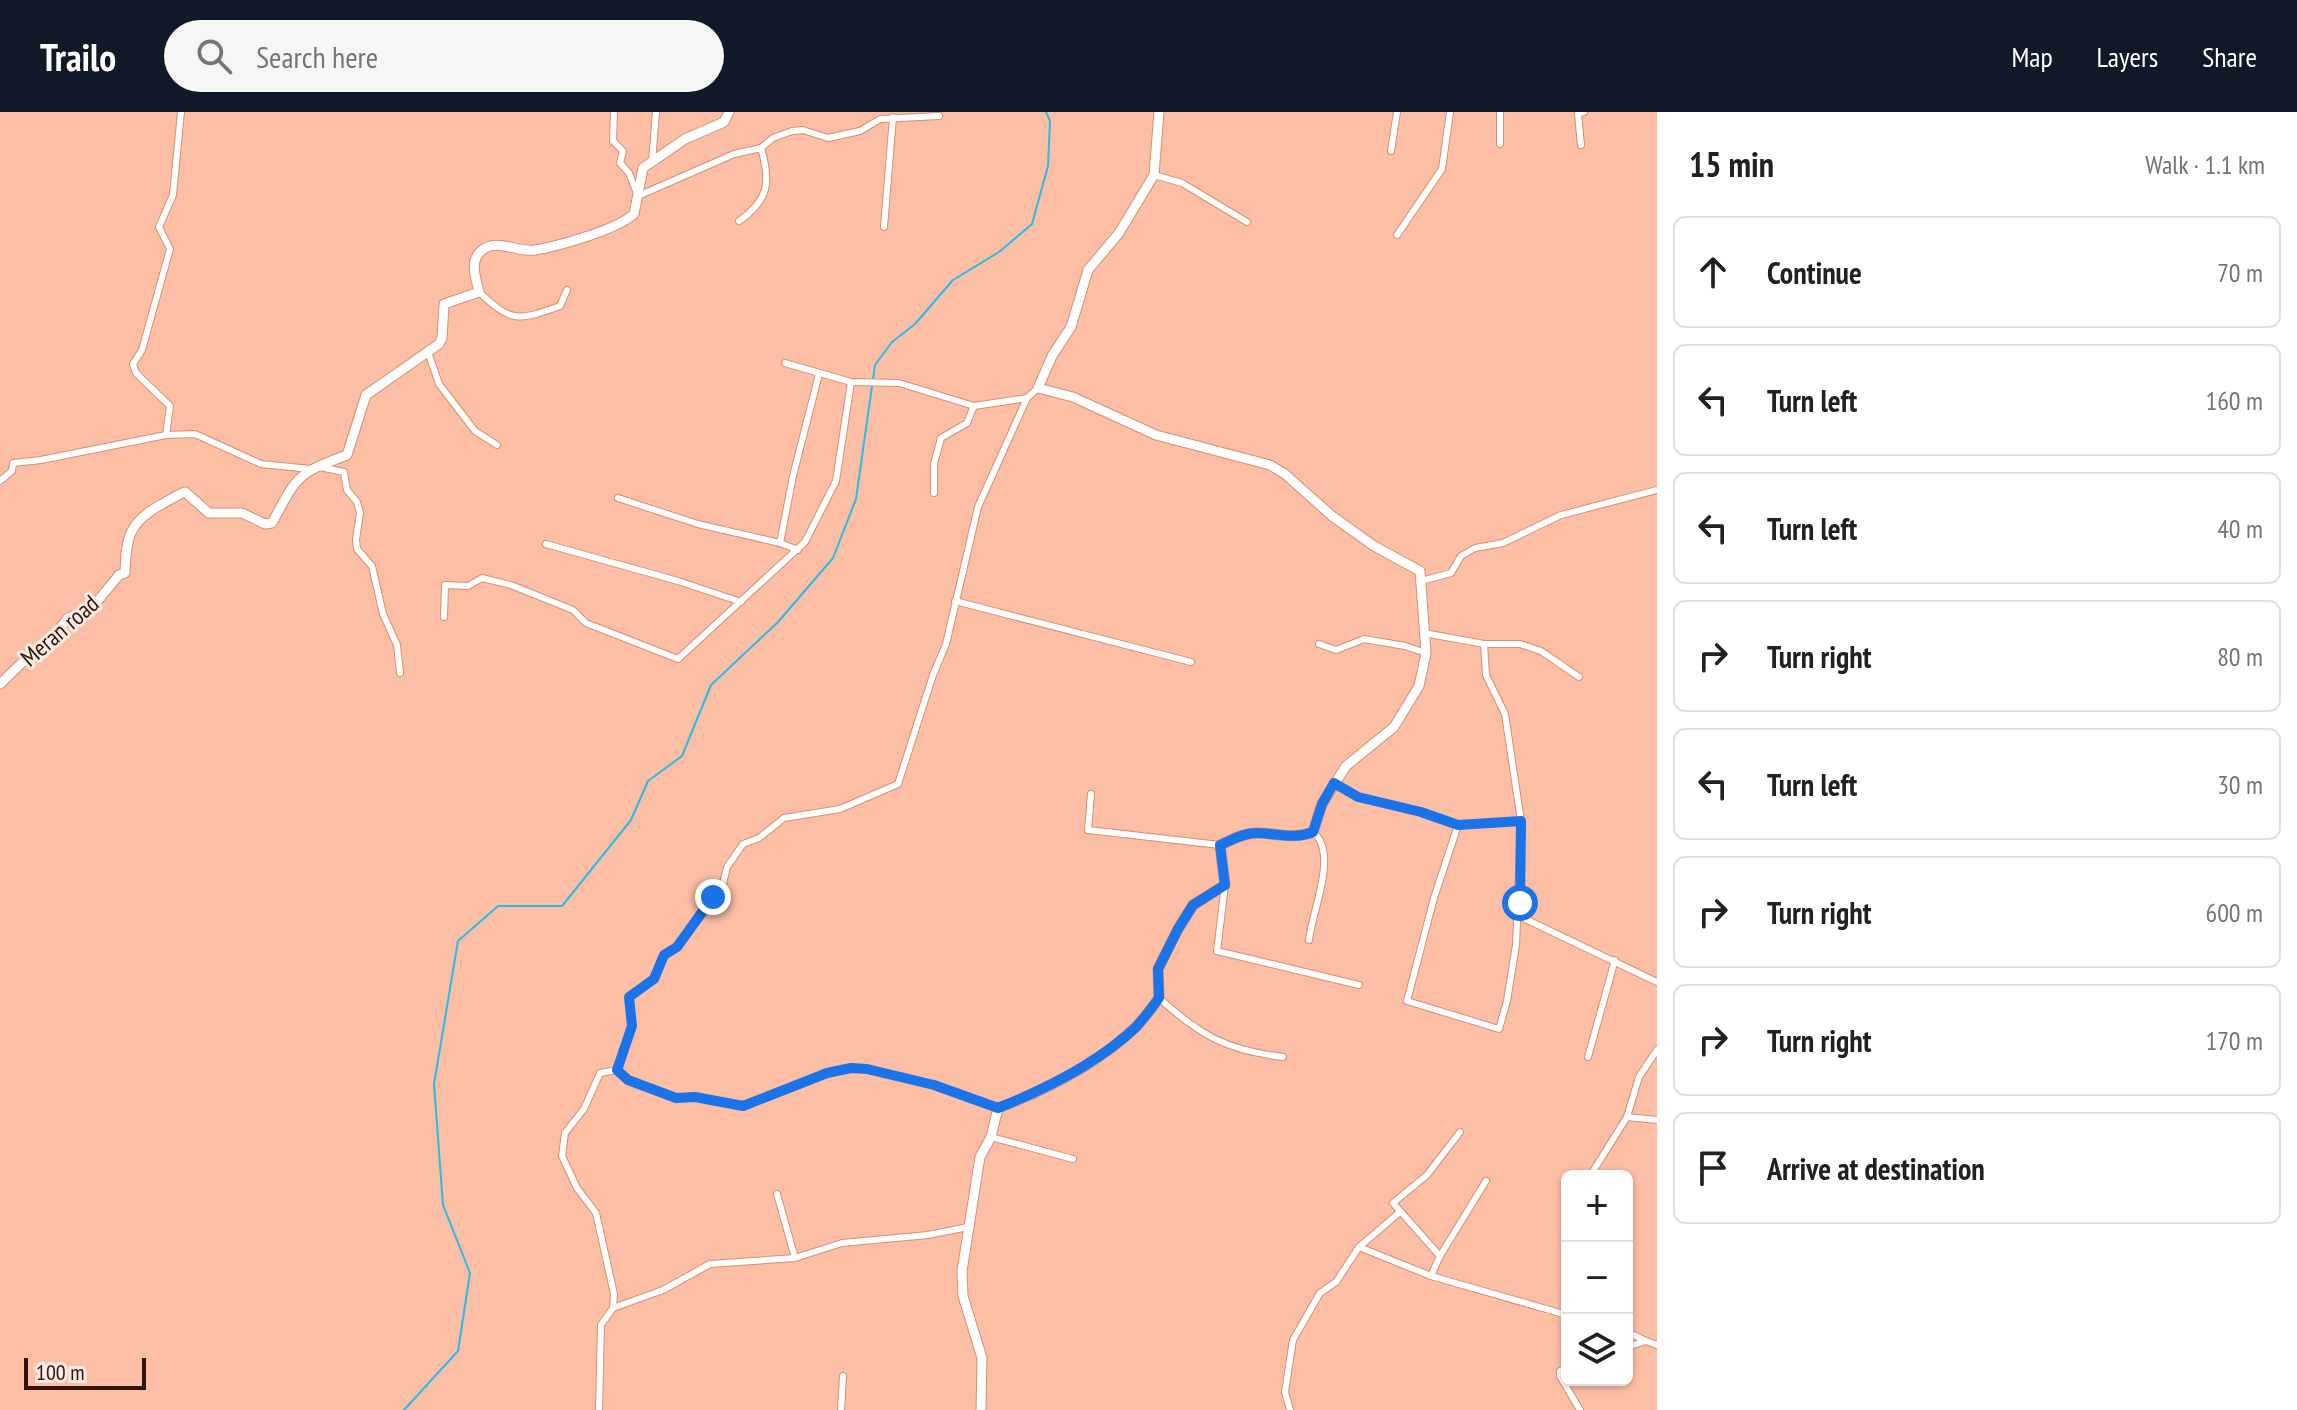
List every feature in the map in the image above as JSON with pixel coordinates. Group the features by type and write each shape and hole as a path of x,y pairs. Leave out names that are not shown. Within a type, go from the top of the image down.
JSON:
{"street":[{"path":"166,435 170,406 136,373 133,364 142,350 170,249 159,227 173,195 181,112"},
{"path":"614,112 613,141 623,151 620,163 629,173 638,196"},
{"path":"652,162 656,112"},
{"path":"567,290 560,306 528,318 518,318 498,310 479,292 474,261 480,251 489,246 532,251 593,234 628,220 634,214 641,173 685,139 724,122 729,112"},
{"path":"617,1070 632,1026 629,997 654,979 664,955 677,947 722,888 727,867 743,844 759,838 784,818 840,809 898,784 946,644 978,507 1027,398 1038,388 1052,356 1071,327 1088,270 1119,233 1154,175 1159,112"},
{"path":"1391,151 1397,112"},
{"path":"1397,235 1442,169 1450,112"},
{"path":"1500,112 1500,144"},
{"path":"1581,145 1578,114 1584,112"},
{"path":"638,196 734,154 761,148 773,138 792,131 810,131 828,138 860,131 880,119 939,116"},
{"path":"884,227 893,117"},
{"path":"739,221 748,215 767,191 767,168 761,148"},
{"path":"1154,175 1182,183 1247,222"},
{"path":"479,292 444,304 442,338 428,352 439,384 475,431 497,445"},
{"name":"Meran road","path":"0,684 34,651 52,639 68,618 91,609 119,575 125,573 126,544 132,529 145,514 185,492 209,513 242,513 272,523 295,480 313,468 347,455 366,395 428,352"},
{"path":"785,363 851,382 899,383 974,406 1027,398"},
{"path":"780,543 819,374"},
{"path":"444,617 445,585 468,586 482,578 511,585 561,605 573,610 586,623 678,659 798,550 836,481 851,382"},
{"path":"1038,388 1073,397 1156,435 1277,468 1332,516 1374,546 1417,568 1421,581 1426,653 1419,686 1394,727 1351,760 1334,783 1322,804 1313,832 1299,838 1244,834 1220,845 1088,830 1091,794"},
{"path":"934,493 934,464 941,438 967,423 974,406"},
{"path":"0,481 12,471 13,463 166,435 195,434 261,464 342,471 346,474 347,490 357,502 360,513 357,549 372,566 383,614 397,645 400,673"},
{"path":"1421,581 1451,573 1461,556 1475,548 1503,543 1561,515 1657,490"},
{"path":"618,498 698,524 798,550"},
{"path":"546,544 741,602"},
{"path":"955,601 1191,662"},
{"path":"1424,633 1484,644 1520,644 1541,651 1579,677"},
{"path":"1319,644 1336,650 1364,639 1426,653"},
{"path":"1458,825 1434,898 1407,1001 1499,1029 1507,1001 1519,916 1521,821 1505,714 1486,675 1484,644"},
{"path":"1334,783 1358,797 1421,812 1458,825 1521,821"},
{"path":"1309,940 1324,874 1323,843 1313,832"},
{"path":"1220,845 1225,885 1217,951 1359,985"},
{"path":"599,1410 601,1325 613,1308 614,1294 596,1213 577,1188 562,1156 565,1133 584,1109 603,1070 617,1070 628,1080 676,1098 695,1097 743,1106 827,1073 851,1068 867,1069 934,1085 998,1108 1037,1093 1103,1053 1136,1027 1159,998 1158,969 1193,905 1225,885"},
{"path":"1519,916 1657,982"},
{"path":"1588,1057 1615,960"},
{"path":"1159,998 1189,1025 1224,1045 1253,1054 1283,1057"},
{"path":"1594,1170 1627,1117 1639,1077 1657,1050"},
{"path":"981,1410 982,1358 962,1282 980,1157 991,1137 998,1108"},
{"path":"1627,1117 1657,1120"},
{"path":"1440,1256 1393,1205 1394,1200 1427,1175 1460,1132"},
{"path":"991,1137 1073,1159"},
{"path":"1431,1276 1486,1181"},
{"path":"777,1194 795,1258"},
{"path":"1290,1410 1285,1392 1293,1340 1320,1293 1336,1282 1359,1247 1400,1212"},
{"path":"613,1308 663,1290 710,1264 795,1258 842,1243 928,1235 968,1227"},
{"path":"1359,1247 1431,1276 1564,1314"},
{"path":"1633,1335 1657,1345"},
{"path":"1633,1345 1646,1341"},
{"path":"841,1410 843,1376"},
{"path":"1566,1386 1580,1410"}],"waterway":[{"path":"404,1410 458,1351 470,1273 443,1205 434,1084 458,941 498,906 562,906 631,820 648,781 682,756 711,685 778,622 833,558 856,499 875,365 892,342 915,324 953,280 999,252 1032,224 1048,166 1050,121 1046,112"}],"route":[{"path":"713,897 677,947 664,955 654,979 629,997 633,1020 617,1070 628,1080 676,1098 695,1097 743,1106 827,1073 851,1068 867,1069 934,1085 998,1108 1037,1093 1103,1053 1136,1027 1159,998 1158,969 1162,957 1193,905 1225,885 1220,845 1244,834 1299,838 1313,832 1322,804 1334,783 1358,797 1391,803 1458,825 1521,821 1520,903"}]}
